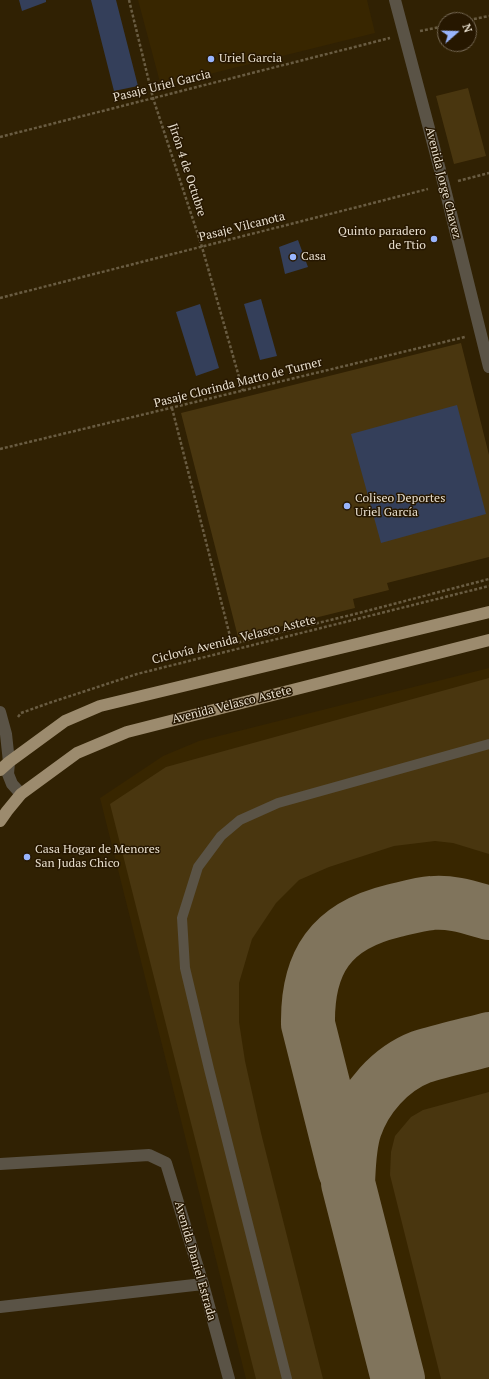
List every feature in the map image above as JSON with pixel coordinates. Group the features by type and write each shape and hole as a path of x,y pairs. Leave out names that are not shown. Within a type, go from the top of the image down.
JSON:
{"highway":[{"path":"4,766 65,721 100,706 489,612"},
{"name":"Avenida Velasco Astete","path":"0,821 6,811 21,794 77,753 127,732 489,640"}],"street":[{"name":"Avenida Jorge Chavez","path":"395,0 444,185 489,367"},
{"path":"0,712 6,734 4,766 12,784 21,794"},
{"name":"Avenida Daniel Estrada","path":"0,1164 149,1155 166,1163 203,1284 229,1379"},
{"path":"0,1307 203,1284"}],"lane":[{"path":"286,1379 213,1085 186,968 182,918 198,867 221,836 240,820 278,803 489,744"}],"path":[{"name":"Jirón 4 de Octubre","path":"129,0 153,98 202,246 243,391"},
{"path":"477,18 489,16"},
{"name":"Pasaje Uriel Garcia","path":"0,136 437,28"},
{"name":"Pasaje Vilcanota","path":"0,298 489,173"},
{"name":"Pasaje Clorinda Matto de Turner","path":"0,449 481,333"},
{"path":"172,408 232,644 489,579"},
{"name":"Ciclovía Avenida Velasco Astete","path":"6,734 21,713 49,702 138,674 489,586"}],"shaded area":[{"name":"Uriel Garcia","path":"138,0 367,0 375,33 161,86"},
{"path":"468,88 486,156 454,164 436,96"},
{"name":"Coliseo Deportes Uriel García","path":"461,343 489,455 489,557 387,583 389,590 353,599 355,608 238,637 181,413"},
{"path":"489,668 489,1379 246,1379 100,798 163,756 199,741"},
{"path":"489,678 489,854 453,843 435,841 394,846 329,867 299,880 276,903 252,939 239,983 239,1022 245,1061 261,1133 323,1379 256,1379 110,804 166,767"},
{"path":"489,1092 489,1379 441,1379 390,1175 391,1152 395,1136 411,1117 423,1110"}],"building":[{"path":"19,0 46,0 46,2 22,11"},
{"path":"91,0 116,0 138,86 114,91"},
{"name":"Casa","path":"298,240 308,267 285,274 279,247"},
{"path":"261,299 277,356 260,360 244,304"},
{"path":"200,304 219,368 196,376 176,312"},
{"path":"457,405 486,514 381,543 351,434"}],"taxiway":[{"path":"345,1171 308,1024 312,982 318,965 327,950 339,937 353,926 393,911 422,904 446,903 461,905 489,913"},
{"path":"398,1379 348,1183 353,1135 359,1117 365,1106 380,1086 399,1069 421,1057 489,1039"}],"place":[{"name":"Uriel Garcia","path":"211,59"},
{"name":"Quinto paradero de Ttio","path":"434,239"},
{"name":"Casa","path":"293,257"},
{"name":"Coliseo Deportes Uriel García","path":"347,506"},
{"name":"Casa Hogar de Menores San Judas Chico","path":"27,857"}]}
